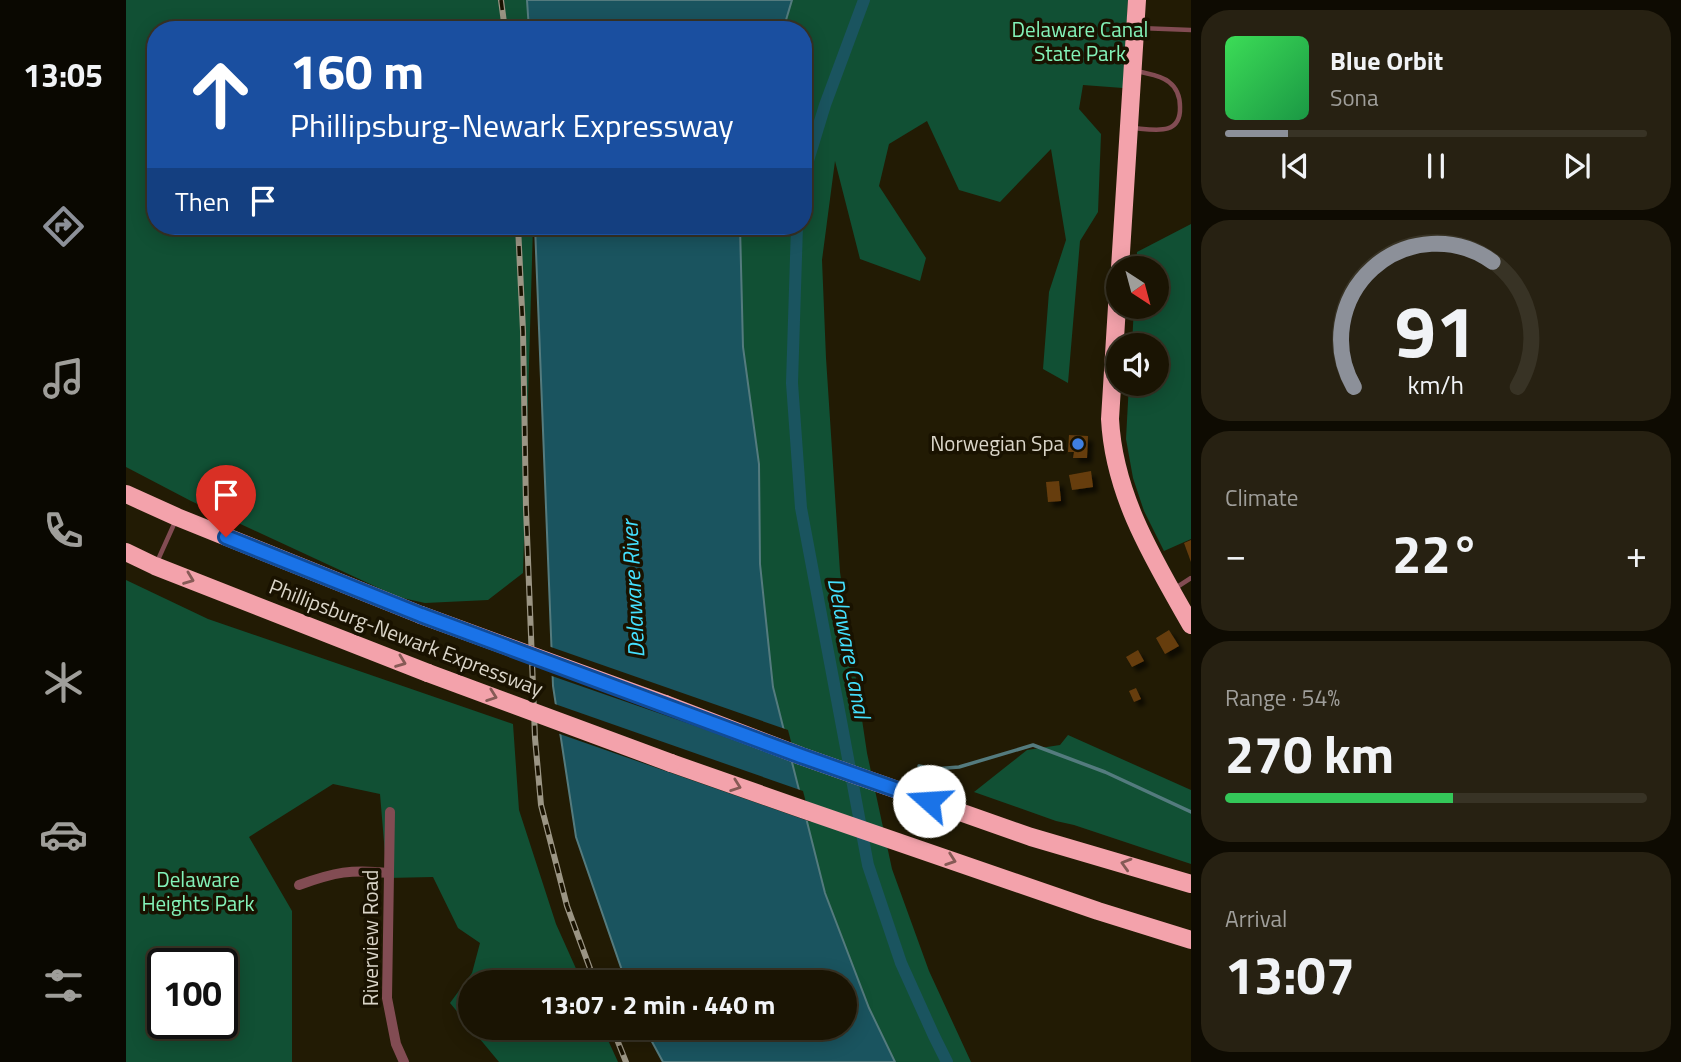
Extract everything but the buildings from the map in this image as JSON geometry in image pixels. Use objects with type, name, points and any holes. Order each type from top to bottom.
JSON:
[{"type":"highway","points":[[1121,256],[1137,0]]},
{"type":"highway","points":[[1116,319],[1110,407],[1112,449],[1134,519],[1149,552],[1190,623]]},
{"type":"highway","name":"Phillipsburg-Newark Expressway","points":[[126,494],[421,615],[801,756],[1031,837],[1191,884]]},
{"type":"highway","name":"Phillipsburg-Newark Expressway","points":[[126,552],[155,566],[428,673],[671,762],[1098,911],[1191,940]]},
{"type":"street","name":"Riverview Road","points":[[390,812],[387,998],[396,1044],[404,1062]]},
{"type":"street","points":[[299,885],[337,873],[390,873]]},
{"type":"lane","points":[[1135,27],[1191,30]]},
{"type":"lane","points":[[1129,128],[1161,130],[1172,127],[1177,123],[1180,114],[1180,98],[1169,81],[1133,70]]},
{"type":"lane","points":[[155,566],[177,517]]},
{"type":"lane","points":[[1171,591],[1191,578]]},
{"type":"green space","points":[[126,0],[527,0],[528,21],[147,21],[147,235],[533,235],[523,573],[488,600],[425,603],[398,597],[191,501],[126,467]]},
{"type":"green space","name":"Delaware Canal State Park","points":[[792,0],[1128,0],[1123,88],[1083,85],[1079,109],[1101,134],[1098,212],[1080,241],[1068,383],[1043,369],[1049,292],[1066,240],[1051,149],[1000,202],[959,190],[927,121],[889,144],[879,186],[926,258],[920,281],[860,259],[835,161],[822,260],[826,358],[840,572],[867,753],[892,869],[929,971],[971,1062],[895,1062],[869,1008],[857,970],[855,970],[825,892],[773,687],[760,564],[759,464],[743,347],[740,235],[812,235],[812,21],[786,21]]},
{"type":"green space","points":[[1191,224],[1191,539],[1164,551],[1144,511],[1133,478],[1126,439],[1128,396],[1169,396],[1169,333],[1133,333],[1133,319],[1169,319],[1169,256],[1137,256],[1137,252]]},
{"type":"green space","name":"Delaware Heights Park","points":[[126,580],[208,619],[513,724],[519,810],[556,924],[577,970],[473,970],[480,943],[458,928],[433,877],[387,878],[380,794],[333,784],[249,837],[292,911],[292,1062],[126,1062]]},
{"type":"green space","points":[[1068,735],[1191,790],[1191,864],[974,792],[1027,750],[1060,745]]},
{"type":"green space","name":"Delaware Heights Park","points":[[458,992],[458,1013],[450,1003]]},
{"type":"green space","name":"Delaware Heights Park","points":[[481,1040],[608,1040],[618,1062],[499,1062]]},
{"type":"water","points":[[527,0],[792,0],[786,21],[528,21]]},
{"type":"water","name":"Delaware River","points":[[535,235],[740,235],[743,347],[759,464],[760,564],[773,687],[825,893],[854,970],[622,970],[576,837],[553,686]]},
{"type":"water","points":[[857,977],[895,1062],[663,1062],[651,1040],[857,1040]]},
{"type":"pier","points":[[548,646],[788,730],[796,761],[549,675]]},
{"type":"pier","points":[[552,703],[803,791],[811,822],[557,733]]},
{"type":"waterway","name":"Delaware Canal","points":[[812,148],[864,0]]},
{"type":"waterway","name":"Delaware Canal","points":[[797,235],[792,383],[801,508],[868,865],[901,963],[947,1062]]},
{"type":"waterway","points":[[919,766],[934,769],[959,767],[1033,745],[1105,772],[1191,812]]},
{"type":"railway","points":[[501,0],[504,21]]},
{"type":"railway","points":[[518,235],[535,738],[541,805],[567,906],[591,970]]},
{"type":"railway","points":[[617,1040],[626,1062]]},
{"type":"place","name":"Norwegian Spa","points":[[1078,444]]},
{"type":"route","points":[[226,537],[421,615],[929,801]]}]
